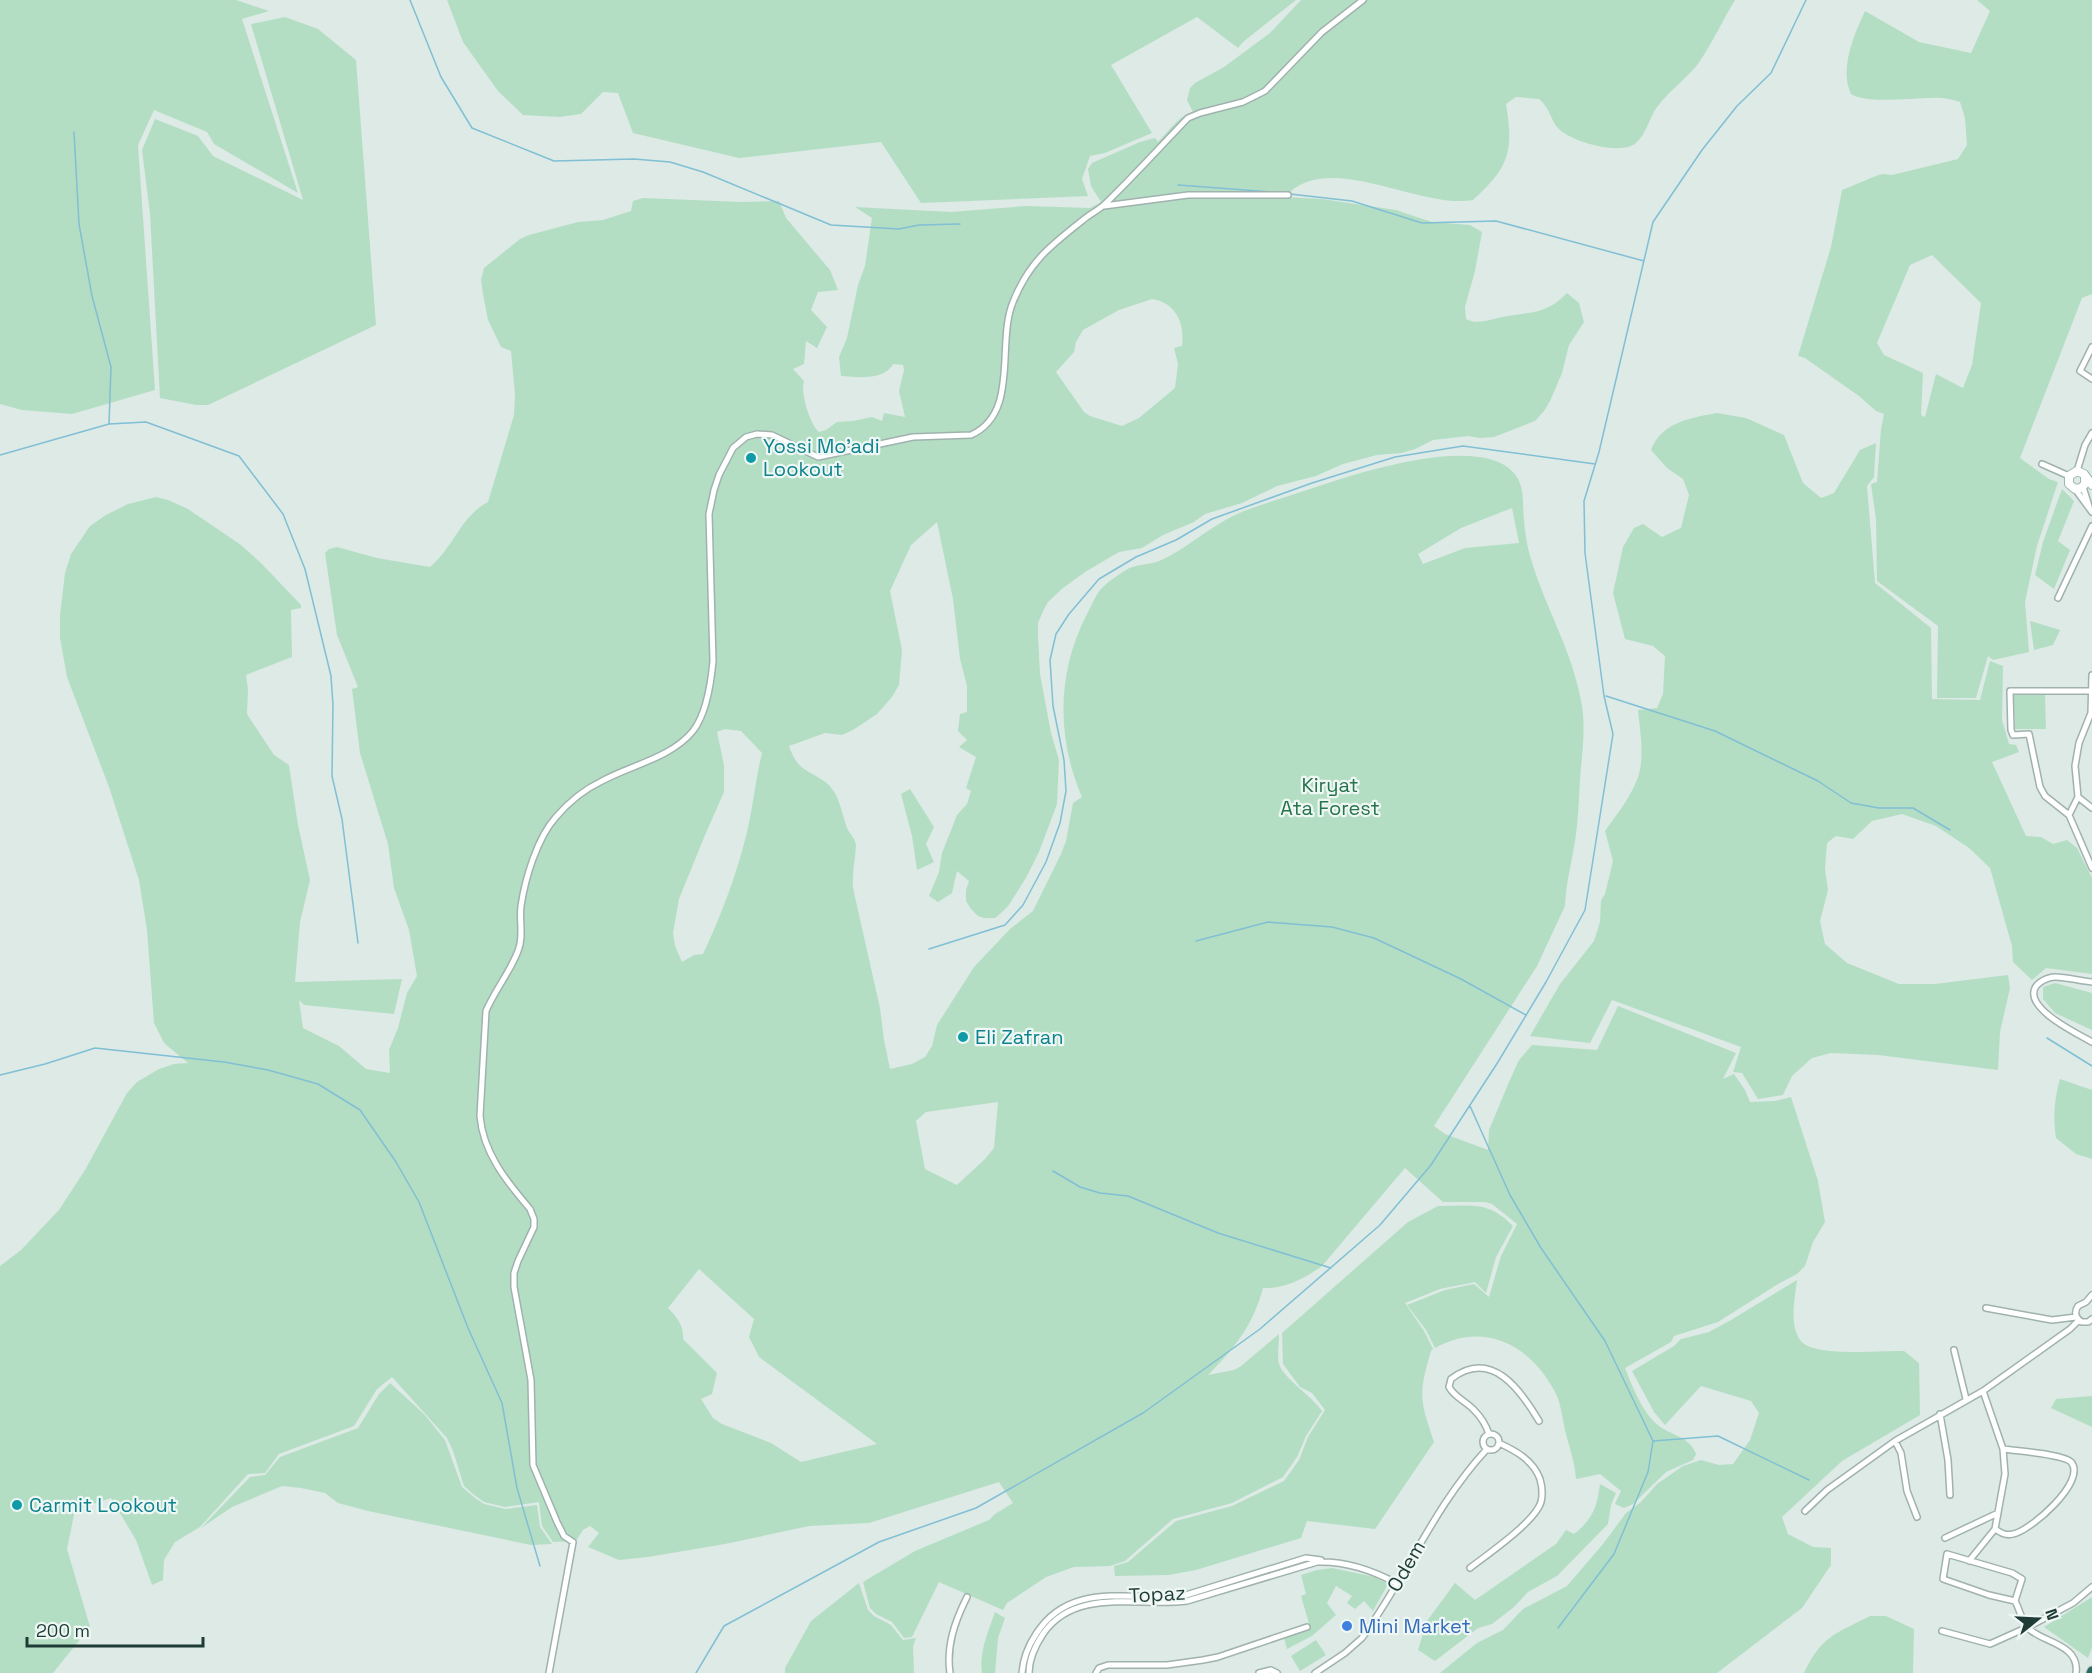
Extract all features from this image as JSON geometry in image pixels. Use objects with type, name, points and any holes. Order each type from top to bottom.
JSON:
[{"type":"street","points":[[549,1673],[573,1542],[564,1536],[533,1465],[531,1380],[516,1302],[514,1273],[532,1233],[534,1219],[530,1209],[493,1158],[481,1129],[480,1116],[486,1011],[492,996],[518,952],[521,906],[537,850],[554,819],[571,802],[600,781],[656,758],[681,742],[693,730],[703,711],[713,661],[709,514],[714,490],[734,448],[746,437],[758,434],[772,435],[818,457],[913,437],[971,435],[979,431],[997,412],[1003,384],[1007,320],[1012,303],[1027,272],[1037,258],[1103,206],[1188,118],[1243,102],[1266,91],[1322,32],[1363,0]]},
{"type":"street","points":[[1103,206],[1188,195],[1288,195]]},
{"type":"street","points":[[2092,347],[2080,371],[2092,379]]},
{"type":"street","points":[[2068,476],[2077,471],[2085,445],[2092,432]]},
{"type":"street","points":[[2042,464],[2068,476]]},
{"type":"street","points":[[2077,471],[2085,476],[2092,485]]},
{"type":"street","points":[[2068,476],[2069,484],[2092,490]]},
{"type":"street","points":[[2079,488],[2086,482],[2085,476]]},
{"type":"street","points":[[2079,488],[2091,509]]},
{"type":"street","points":[[2091,509],[2092,497]]},
{"type":"street","points":[[2058,598],[2092,526]]},
{"type":"street","points":[[2069,815],[2078,797],[2075,766],[2079,743],[2091,712],[2092,675]]},
{"type":"street","points":[[2092,691],[2010,691],[2013,735],[2029,734],[2040,787],[2045,796],[2069,815],[2092,868]]},
{"type":"street","points":[[2078,797],[2092,808]]},
{"type":"street","points":[[2092,982],[2055,977],[2047,979],[2037,985],[2034,997],[2037,1006],[2061,1024],[2092,1042]]},
{"type":"street","points":[[1805,1511],[1827,1490],[1895,1441],[1983,1390],[2070,1329],[2077,1318],[2075,1311],[2078,1305],[2089,1304],[2092,1295]]},
{"type":"street","points":[[1986,1308],[2052,1320],[2077,1318],[2085,1322],[2092,1319]]},
{"type":"street","points":[[1953,1350],[1966,1399]]},
{"type":"street","points":[[1470,1568],[1525,1523],[1538,1508],[1542,1485],[1533,1467],[1520,1454],[1499,1443],[1497,1437],[1489,1434],[1474,1409],[1456,1396],[1449,1387],[1451,1379],[1470,1368],[1489,1370],[1507,1379],[1527,1401],[1539,1421]]},
{"type":"street","points":[[1969,1561],[1995,1529],[2005,1474],[2003,1449],[1983,1390]]},
{"type":"street","points":[[1940,1414],[1948,1460],[1950,1495]]},
{"type":"street","points":[[1489,1434],[1483,1442],[1487,1449],[1494,1450],[1499,1443]]},
{"type":"street","points":[[1895,1441],[1901,1453],[1904,1482],[1917,1517]]},
{"type":"street","name":"Odem","points":[[1315,1673],[1345,1653],[1362,1638],[1445,1501],[1470,1467],[1487,1449]]},
{"type":"street","points":[[1995,1529],[2006,1535],[2023,1531],[2057,1502],[2069,1486],[2074,1471],[2073,1465],[2066,1459],[2042,1453],[2003,1449]]},
{"type":"street","points":[[1945,1538],[1998,1513]]},
{"type":"street","points":[[2015,1600],[1989,1595],[1943,1579],[1947,1554],[2022,1579],[2015,1600],[2028,1627],[2067,1651],[2077,1664],[2076,1673]]},
{"type":"street","name":"Topaz","points":[[1022,1673],[1028,1648],[1040,1628],[1053,1614],[1071,1603],[1091,1597],[1185,1595],[1306,1558],[1372,1572],[1396,1583]]},
{"type":"street","name":"Topaz","points":[[1029,1673],[1034,1650],[1045,1632],[1057,1619],[1073,1609],[1102,1602],[1187,1601],[1295,1568],[1327,1562]]},
{"type":"street","points":[[1942,1631],[1990,1644],[2073,1603],[2092,1587]]},
{"type":"street","points":[[950,1673],[948,1662],[950,1645],[967,1597]]},
{"type":"street","points":[[1096,1673],[1103,1666],[1113,1664],[1167,1665],[1218,1657],[1306,1627]]},
{"type":"street","points":[[1113,1664],[1114,1673]]},
{"type":"street","points":[[1259,1673],[1271,1670],[1277,1673]]},
{"type":"green space","points":[[0,0],[236,0],[269,11],[242,19],[298,193],[214,144],[207,132],[154,110],[138,145],[155,390],[72,414],[22,410],[0,404]]},
{"type":"green space","points":[[447,0],[1296,0],[1238,48],[1197,17],[1111,65],[1152,133],[1105,153],[1090,156],[1082,179],[1088,196],[921,203],[881,142],[739,158],[633,133],[618,93],[603,92],[581,114],[559,117],[523,115],[498,91],[463,42]]},
{"type":"green space","name":"Kiryat Ata Forest","points":[[1301,0],[1735,0],[1698,64],[1662,101],[1654,111],[1640,139],[1629,147],[1608,148],[1585,143],[1559,129],[1539,99],[1516,97],[1506,104],[1509,147],[1506,158],[1494,178],[1473,200],[1451,201],[1349,179],[1324,178],[1303,183],[1285,197],[1322,199],[1396,210],[1432,222],[1470,225],[1482,232],[1465,307],[1466,319],[1482,322],[1543,310],[1559,301],[1567,293],[1579,303],[1584,322],[1569,345],[1562,373],[1550,401],[1535,421],[1494,437],[1468,436],[1433,440],[1402,453],[1377,455],[1343,464],[1316,476],[1277,486],[1242,503],[1205,514],[1194,522],[1163,535],[1142,548],[1119,552],[1085,572],[1048,602],[1038,623],[1038,635],[1040,674],[1051,733],[1059,760],[1057,804],[1039,852],[1027,876],[1009,905],[995,918],[978,916],[971,909],[966,901],[969,881],[957,871],[952,893],[938,902],[929,896],[957,815],[967,804],[971,791],[966,788],[976,757],[959,747],[967,740],[958,731],[960,714],[967,712],[967,686],[960,659],[953,599],[937,522],[911,545],[890,591],[902,650],[899,685],[892,697],[877,714],[853,730],[842,735],[825,733],[789,746],[799,765],[824,781],[834,791],[848,830],[855,842],[853,888],[880,1008],[890,1069],[912,1064],[925,1057],[932,1046],[937,1025],[974,967],[1010,929],[1033,911],[1061,854],[1066,841],[1073,803],[1082,797],[1068,751],[1064,728],[1065,682],[1077,636],[1094,599],[1104,586],[1130,568],[1169,556],[1235,515],[1350,476],[1442,456],[1471,456],[1495,461],[1513,472],[1522,489],[1527,545],[1537,578],[1566,649],[1582,706],[1583,737],[1576,834],[1565,906],[1537,966],[1434,1126],[1445,1134],[1488,1150],[1489,1130],[1509,1082],[1519,1060],[1532,1045],[1597,1050],[1618,1006],[1736,1053],[1723,1079],[1734,1074],[1750,1102],[1775,1101],[1791,1097],[1818,1181],[1825,1222],[1813,1242],[1805,1266],[1797,1274],[1718,1322],[1674,1336],[1671,1342],[1625,1368],[1639,1399],[1653,1421],[1689,1443],[1696,1454],[1693,1460],[1666,1472],[1633,1504],[1624,1508],[1615,1504],[1621,1491],[1600,1474],[1576,1479],[1558,1399],[1544,1374],[1532,1360],[1518,1349],[1487,1337],[1453,1340],[1435,1348],[1426,1330],[1407,1305],[1445,1290],[1474,1284],[1489,1297],[1501,1256],[1517,1224],[1492,1204],[1443,1202],[1405,1168],[1322,1266],[1294,1282],[1279,1287],[1263,1288],[1254,1313],[1242,1335],[1208,1375],[1234,1370],[1241,1366],[1279,1334],[1278,1360],[1282,1370],[1322,1411],[1306,1436],[1297,1457],[1283,1477],[1232,1503],[1173,1519],[1125,1561],[1110,1566],[1074,1567],[1046,1577],[1007,1603],[1003,1610],[939,1582],[912,1637],[904,1638],[892,1622],[876,1614],[870,1608],[863,1582],[915,1551],[989,1520],[1013,1503],[999,1482],[869,1523],[809,1526],[725,1544],[619,1560],[588,1547],[599,1533],[590,1526],[583,1530],[576,1541],[553,1542],[542,1526],[539,1502],[505,1507],[484,1502],[473,1494],[464,1486],[447,1438],[392,1377],[377,1389],[354,1426],[279,1454],[265,1473],[248,1474],[200,1527],[175,1542],[164,1560],[163,1580],[152,1585],[136,1540],[111,1498],[75,1510],[67,1549],[90,1627],[53,1673],[0,1673],[0,1266],[21,1250],[59,1210],[85,1170],[127,1093],[137,1082],[159,1069],[174,1064],[188,1063],[164,1043],[154,1023],[147,930],[139,880],[109,787],[67,677],[60,638],[65,573],[71,554],[90,526],[128,504],[156,497],[168,500],[188,509],[241,545],[301,605],[301,608],[291,610],[292,657],[246,675],[247,714],[274,755],[289,765],[298,825],[310,880],[300,922],[295,982],[402,979],[394,1014],[304,1005],[299,1000],[303,1028],[339,1046],[366,1069],[390,1073],[389,1050],[398,1028],[407,993],[417,976],[409,930],[394,888],[388,844],[360,753],[352,689],[358,687],[337,635],[325,553],[337,547],[377,558],[430,567],[445,551],[471,515],[488,502],[514,415],[515,395],[511,351],[501,347],[488,320],[481,280],[484,268],[520,239],[529,235],[578,222],[603,220],[631,211],[633,201],[643,198],[742,202],[779,201],[786,218],[830,270],[838,290],[818,292],[811,310],[827,327],[817,348],[806,341],[804,364],[793,369],[804,381],[805,400],[812,423],[819,432],[837,422],[872,417],[882,421],[884,413],[905,417],[899,391],[903,365],[893,364],[877,376],[841,376],[839,357],[847,338],[858,285],[865,266],[872,218],[855,207],[951,212],[1027,206],[1090,208],[1101,202],[1091,186],[1088,169],[1092,163],[1140,142],[1155,138],[1158,142],[1178,120],[1193,112],[1187,100],[1190,88],[1195,83],[1224,67],[1270,33]],"holes":[[[1152,299],[1160,301],[1177,315],[1183,338],[1182,346],[1174,348],[1178,364],[1175,388],[1139,418],[1122,426],[1084,412],[1056,372],[1074,352],[1076,342],[1083,330],[1119,310]],[[1512,508],[1519,543],[1465,548],[1423,564],[1418,554],[1461,528]],[[725,729],[741,731],[762,753],[746,836],[722,911],[703,954],[694,955],[682,962],[675,946],[673,933],[679,899],[724,792],[724,765],[717,732]],[[998,1102],[994,1148],[957,1185],[925,1169],[916,1121],[926,1112]],[[699,1269],[754,1319],[749,1337],[759,1357],[877,1444],[801,1462],[771,1443],[722,1424],[713,1418],[701,1399],[712,1394],[717,1373],[683,1339],[677,1318],[668,1308]]]},
{"type":"green space","points":[[1977,0],[2092,0],[2092,294],[2082,298],[2020,458],[2049,479],[2058,482],[2037,546],[2025,602],[2029,652],[1993,660],[1988,656],[1976,698],[1937,698],[1938,626],[1877,581],[1876,520],[1871,484],[1877,482],[1884,414],[1876,411],[1859,396],[1805,358],[1798,356],[1831,247],[1842,190],[1882,174],[1892,175],[1958,159],[1967,145],[1965,118],[1960,102],[1939,98],[1878,100],[1851,94],[1847,63],[1865,11],[1919,42],[1971,53],[1990,11]],"holes":[[[1932,255],[1981,303],[1972,365],[1963,388],[1936,374],[1925,417],[1921,415],[1923,373],[1884,355],[1877,343],[1910,265]]]},
{"type":"green space","points":[[285,17],[318,29],[356,60],[376,325],[208,405],[160,398],[150,214],[142,150],[155,119],[198,136],[213,156],[303,200],[251,24]]},
{"type":"green space","points":[[1717,413],[1746,418],[1784,435],[1803,483],[1821,498],[1834,493],[1860,450],[1876,443],[1874,477],[1867,486],[1875,583],[1931,628],[1932,699],[1980,700],[1990,661],[2003,666],[2002,720],[2009,744],[2016,745],[2019,752],[1992,762],[2026,836],[2041,837],[2053,844],[2067,840],[2077,848],[2092,878],[2092,974],[2046,968],[2032,980],[2013,962],[2012,946],[1990,868],[1969,848],[1936,826],[1902,814],[1872,821],[1853,839],[1836,836],[1827,843],[1825,869],[1828,890],[1820,921],[1825,944],[1847,963],[1899,984],[1935,984],[2008,975],[2010,988],[2000,1032],[1998,1070],[1878,1055],[1831,1053],[1812,1058],[1792,1076],[1783,1095],[1758,1099],[1742,1073],[1733,1072],[1741,1047],[1612,1000],[1590,1043],[1530,1036],[1560,984],[1594,941],[1600,922],[1601,900],[1605,894],[1613,861],[1605,831],[1632,791],[1640,769],[1641,744],[1638,710],[1657,708],[1663,694],[1665,656],[1653,646],[1625,639],[1613,593],[1623,547],[1634,528],[1643,524],[1662,537],[1681,528],[1689,495],[1683,479],[1667,468],[1651,450],[1662,433],[1670,427],[1687,420]]},
{"type":"green space","points":[[2062,489],[2074,501],[2058,541],[2070,550],[2054,589],[2035,575],[2043,542]]},
{"type":"green space","points":[[2030,621],[2060,630],[2053,645],[2034,650]]},
{"type":"green space","points":[[2014,695],[2045,695],[2046,729],[2015,729]]},
{"type":"green space","points":[[910,789],[934,827],[926,844],[934,862],[917,870],[912,836],[901,794]]},
{"type":"green space","points":[[2055,983],[2092,993],[2092,1030],[2055,1013],[2043,999],[2043,987]]},
{"type":"green space","points":[[2060,1079],[2092,1090],[2092,1159],[2076,1154],[2056,1138],[2055,1108]]},
{"type":"green space","points":[[1470,1205],[1487,1208],[1513,1226],[1496,1257],[1486,1293],[1475,1282],[1440,1289],[1405,1303],[1433,1349],[1424,1378],[1422,1397],[1434,1442],[1375,1529],[1307,1521],[1301,1538],[1196,1570],[1169,1575],[1115,1576],[1114,1566],[1128,1562],[1176,1521],[1232,1506],[1284,1481],[1299,1460],[1308,1437],[1325,1410],[1312,1393],[1300,1387],[1283,1364],[1282,1333],[1408,1222],[1438,1206]]},
{"type":"green space","points":[[1797,1280],[1794,1318],[1800,1340],[1807,1346],[1832,1351],[1904,1351],[1919,1363],[1920,1415],[1842,1461],[1782,1517],[1788,1534],[1813,1547],[1831,1548],[1831,1565],[1802,1608],[1717,1673],[1440,1673],[1477,1643],[1503,1630],[1523,1609],[1567,1586],[1626,1513],[1641,1502],[1657,1484],[1683,1466],[1701,1460],[1719,1465],[1733,1464],[1750,1440],[1759,1413],[1751,1401],[1701,1386],[1665,1425],[1654,1412],[1632,1371],[1674,1346],[1681,1339],[1709,1332]]},
{"type":"green space","points":[[390,1383],[424,1414],[445,1440],[462,1487],[484,1504],[505,1509],[537,1505],[540,1527],[552,1544],[531,1545],[368,1511],[338,1503],[325,1493],[282,1486],[232,1507],[201,1528],[250,1477],[265,1475],[280,1457],[358,1428],[379,1394]]},
{"type":"green space","points":[[2092,1396],[2092,1427],[2051,1408],[2056,1399]]},
{"type":"green space","points":[[1600,1484],[1616,1493],[1611,1505],[1608,1524],[1557,1576],[1528,1592],[1514,1607],[1492,1624],[1478,1628],[1435,1661],[1418,1650],[1427,1621],[1455,1583],[1475,1600],[1556,1544],[1566,1530],[1574,1534],[1586,1523],[1593,1512]]},
{"type":"green space","points":[[1332,1568],[1375,1577],[1388,1584],[1373,1611],[1364,1601],[1355,1609],[1347,1603],[1352,1596],[1336,1586],[1327,1603],[1336,1615],[1312,1636],[1287,1649],[1284,1638],[1310,1627],[1301,1596],[1306,1594],[1301,1575]]},
{"type":"green space","points":[[859,1583],[868,1610],[874,1616],[891,1625],[903,1640],[916,1638],[913,1646],[914,1673],[785,1673],[785,1668],[811,1621]]},
{"type":"green space","points":[[2092,1597],[2092,1648],[2088,1658],[2044,1627]]},
{"type":"green space","points":[[995,1612],[1005,1618],[998,1638],[995,1673],[982,1673],[983,1650]]},
{"type":"green space","points":[[1870,1616],[1886,1616],[1914,1629],[1913,1673],[1804,1673],[1824,1643],[1839,1632]]},
{"type":"green space","points":[[1316,1640],[1326,1655],[1300,1671],[1291,1656]]},
{"type":"waterway","points":[[410,0],[441,77],[472,128],[554,161],[634,159],[670,162],[703,172],[831,225],[899,229],[919,225],[960,224]]},
{"type":"waterway","points":[[696,1673],[724,1626],[879,1542],[976,1508],[1143,1413],[1260,1329],[1380,1225],[1431,1165],[1498,1062],[1546,982],[1585,910],[1613,734],[1604,696],[1585,553],[1584,501],[1599,452],[1653,222],[1702,150],[1737,106],[1771,73],[1806,0]]},
{"type":"waterway","points":[[74,132],[79,224],[92,296],[111,367],[109,424]]},
{"type":"waterway","points":[[1178,185],[1273,192]]},
{"type":"waterway","points":[[1290,194],[1352,201],[1422,223],[1496,221],[1644,261]]},
{"type":"waterway","points":[[0,455],[109,424],[146,422],[239,456],[283,514],[305,569],[331,676],[332,776],[342,819],[358,943]]},
{"type":"waterway","points":[[929,949],[1005,925],[1023,905],[1046,862],[1060,823],[1066,791],[1064,760],[1053,706],[1050,660],[1056,634],[1069,614],[1099,579],[1136,557],[1176,540],[1212,519],[1312,483],[1395,457],[1463,446],[1595,464]]},
{"type":"waterway","points":[[1606,696],[1715,731],[1818,781],[1851,803],[1879,808],[1913,808],[1950,830]]},
{"type":"waterway","points":[[1196,941],[1268,922],[1332,927],[1374,938],[1461,979],[1526,1015]]},
{"type":"waterway","points":[[2047,1038],[2092,1066]]},
{"type":"waterway","points":[[0,1075],[95,1048],[224,1062],[268,1070],[318,1084],[360,1110],[396,1162],[419,1202],[468,1328],[502,1403],[517,1488],[540,1566]]},
{"type":"waterway","points":[[1470,1106],[1510,1195],[1541,1248],[1605,1341],[1653,1441],[1648,1472],[1614,1554],[1558,1628]]},
{"type":"waterway","points":[[1053,1171],[1080,1187],[1100,1193],[1128,1196],[1218,1233],[1331,1268]]},
{"type":"waterway","points":[[1653,1441],[1718,1436],[1809,1480]]},
{"type":"place","name":"Yossi Mo'adi Lookout","points":[[751,458]]},
{"type":"place","name":"Eli Zafran","points":[[963,1037]]},
{"type":"place","name":"Carmit Lookout","points":[[17,1505]]},
{"type":"place","name":"Mini Market","points":[[1347,1626]]}]
